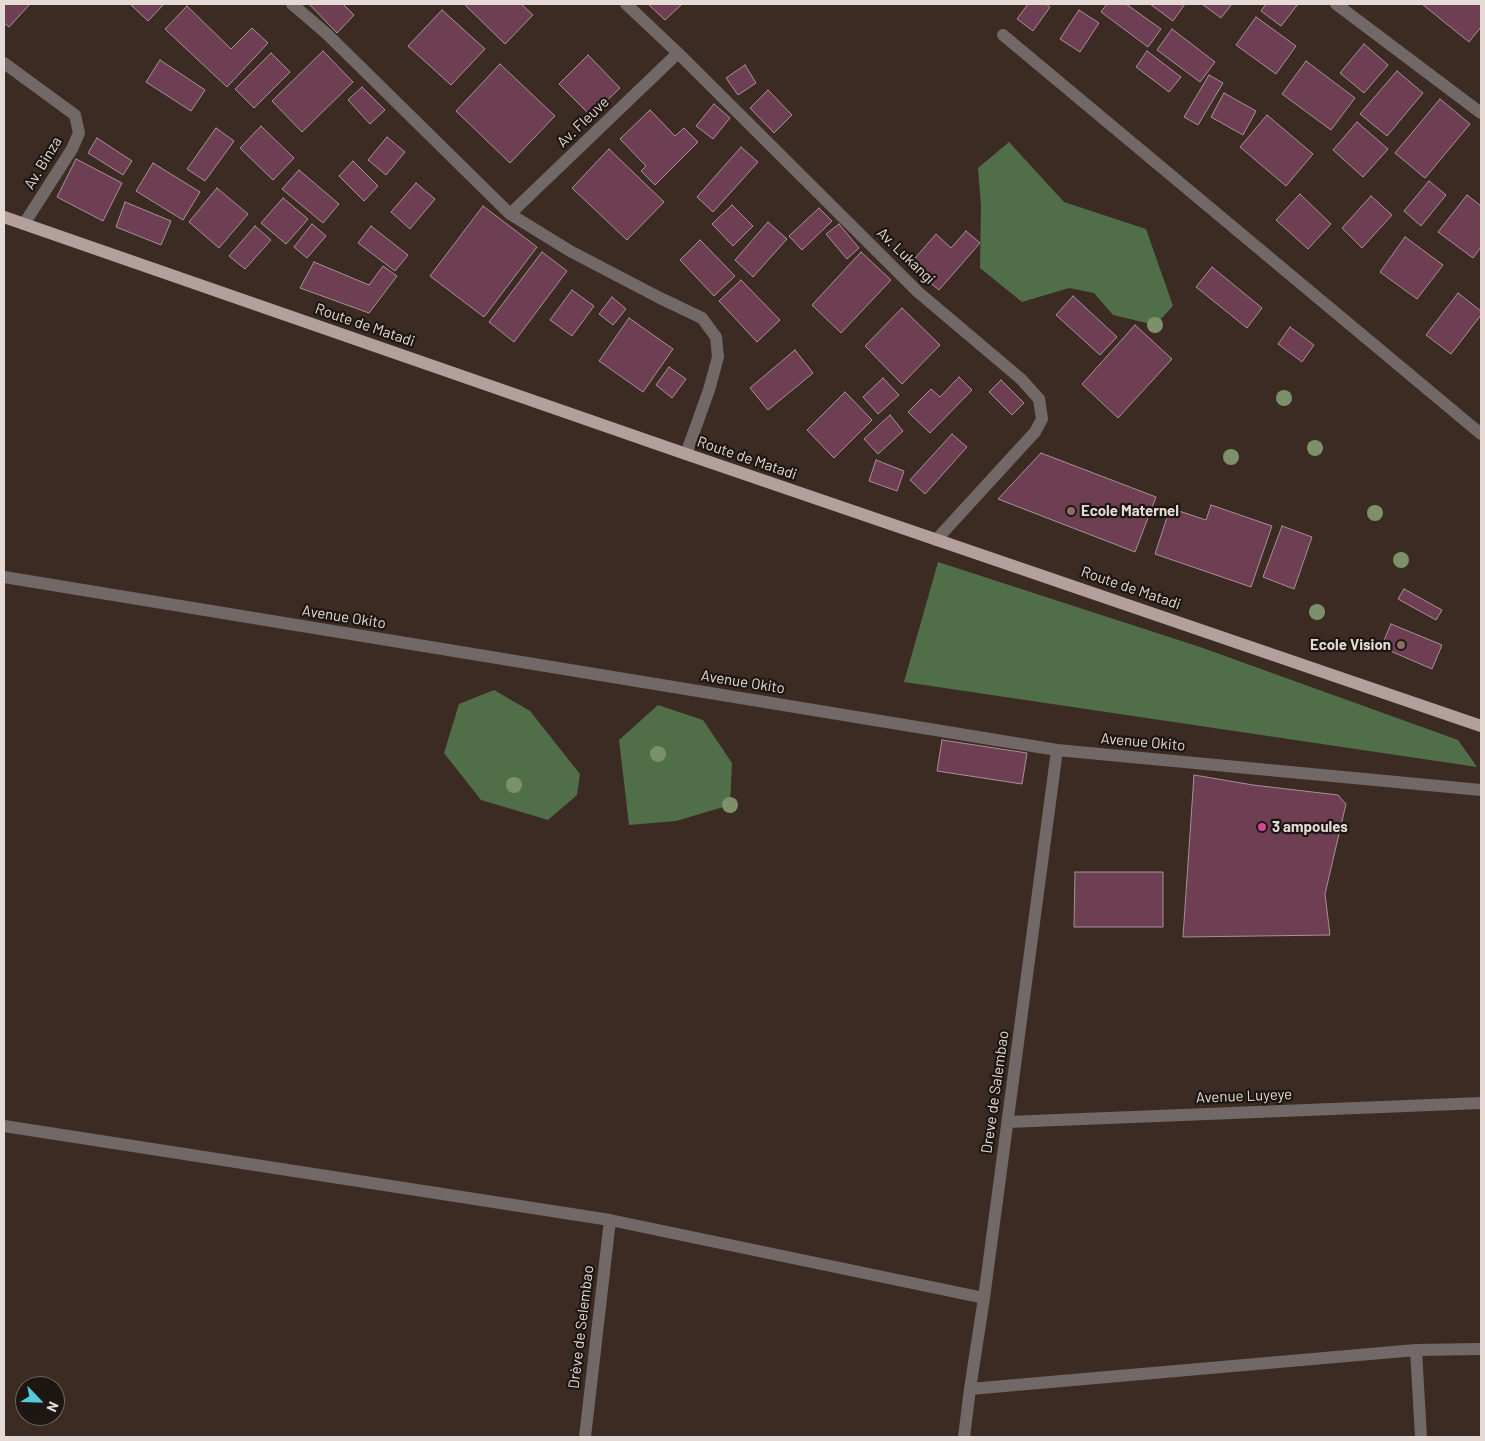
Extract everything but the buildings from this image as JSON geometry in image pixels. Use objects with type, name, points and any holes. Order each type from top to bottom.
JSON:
[{"type":"main road","name":"Route de Matadi","points":[[4,217],[686,454],[1481,726]]},
{"type":"street","points":[[292,4],[327,34],[510,214],[570,251],[702,318],[716,337],[718,357],[709,390],[686,454]]},
{"type":"street","name":"Av. Lukangi","points":[[626,4],[678,53],[918,292],[1021,379],[1039,399],[1042,419],[1035,432],[1006,466],[936,540]]},
{"type":"street","points":[[1336,4],[1481,113]]},
{"type":"street","points":[[1003,35],[1481,434]]},
{"type":"street","name":"Av. Fleuve","points":[[510,214],[678,53]]},
{"type":"street","name":"Av. Binza","points":[[4,63],[75,115],[79,132],[72,150],[24,224]]},
{"type":"street","name":"Avenue Okito","points":[[4,577],[1057,750],[1481,790]]},
{"type":"street","name":"Dreve de Salembao","points":[[964,1437],[1057,750]]},
{"type":"street","name":"Avenue Luyeye","points":[[1008,1122],[1481,1103]]},
{"type":"street","points":[[4,1126],[610,1220],[984,1298]]},
{"type":"street","name":"Drève de Selembao","points":[[585,1437],[610,1220]]},
{"type":"street","points":[[970,1389],[1416,1350],[1481,1350]]},
{"type":"street","points":[[1416,1350],[1422,1437]]},
{"type":"green space","points":[[1009,142],[1064,202],[1146,229],[1173,306],[1155,325],[1113,315],[1094,293],[1069,288],[1022,302],[980,268],[981,205],[978,168]]},
{"type":"green space","points":[[938,562],[1200,647],[1458,740],[1477,767],[904,682]]},
{"type":"green space","points":[[494,690],[530,711],[580,774],[577,795],[548,820],[481,800],[444,753],[459,704]]},
{"type":"green space","points":[[658,705],[703,720],[732,763],[730,805],[676,821],[629,825],[619,740]]},
{"type":"place","name":"Ecole Maternel","points":[[1071,511]]},
{"type":"place","name":"Ecole Vision","points":[[1401,645]]},
{"type":"place","name":"3 ampoules","points":[[1262,827]]}]
